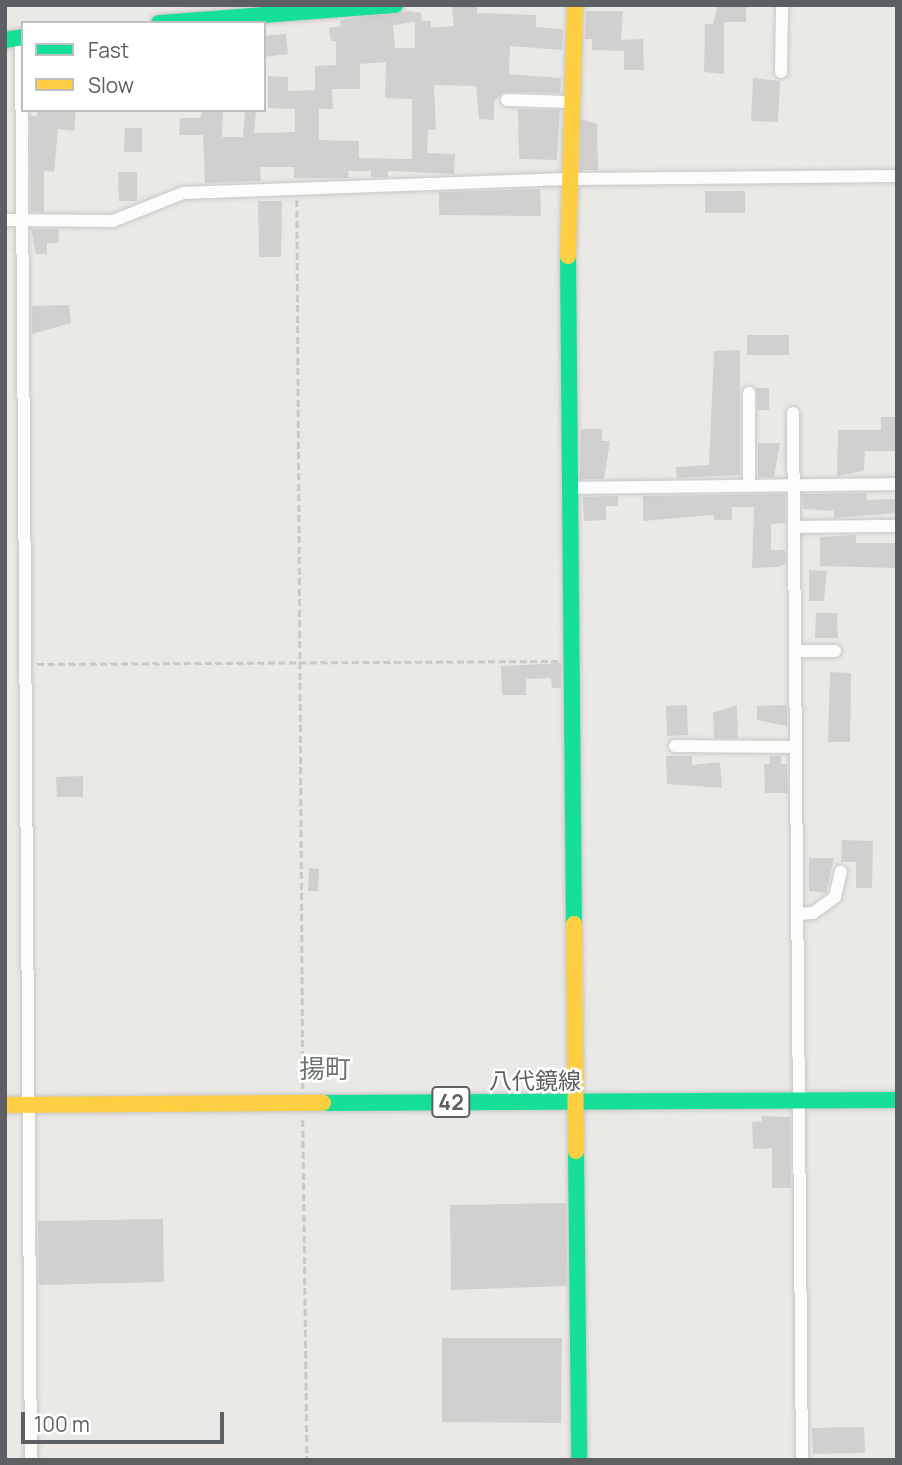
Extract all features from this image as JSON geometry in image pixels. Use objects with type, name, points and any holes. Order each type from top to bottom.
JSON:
[{"type":"street","points":[[175,21],[245,12],[395,5]]},
{"type":"street","points":[[575,5],[567,179],[579,1460]]},
{"type":"street","points":[[781,72],[782,5]]},
{"type":"street","points":[[16,38],[21,220],[31,1460]]},
{"type":"street","points":[[507,100],[571,103]]},
{"type":"street","points":[[5,219],[113,221],[183,193],[567,179],[897,176]]},
{"type":"street","points":[[749,393],[749,485]]},
{"type":"street","points":[[793,413],[802,1460]]},
{"type":"street","points":[[570,488],[897,484]]},
{"type":"street","points":[[795,527],[897,526]]},
{"type":"street","points":[[795,651],[835,651]]},
{"type":"street","points":[[675,746],[796,747]]},
{"type":"street","points":[[798,914],[813,913],[835,897],[841,872]]},
{"type":"street","name":"八代鏡線","points":[[5,1105],[303,1101],[576,1103],[897,1100]]},
{"type":"path","points":[[297,190],[307,1460]]},
{"type":"path","points":[[25,664],[299,660],[570,661]]},
{"type":"building","points":[[477,5],[477,13],[536,15],[536,27],[563,29],[562,50],[510,46],[509,74],[561,78],[560,93],[504,92],[494,101],[494,120],[479,119],[476,86],[434,85],[436,130],[428,130],[427,153],[455,154],[454,174],[388,171],[388,177],[371,177],[371,171],[348,171],[349,178],[294,178],[294,167],[260,167],[261,181],[205,183],[203,135],[179,135],[180,118],[200,118],[202,112],[223,112],[222,137],[243,137],[245,112],[256,112],[254,133],[295,132],[295,109],[268,108],[268,76],[288,77],[288,91],[315,90],[315,66],[336,65],[336,41],[331,41],[329,28],[341,26],[340,20],[407,11],[421,13],[422,21],[431,21],[431,28],[454,26],[452,7]],"holes":[[[415,22],[415,48],[395,48],[393,25]],[[386,62],[385,98],[412,99],[412,159],[359,158],[359,141],[319,140],[319,109],[333,109],[332,89],[360,89],[360,64]]]},
{"type":"building","points":[[718,5],[746,5],[746,22],[724,22],[724,74],[704,72],[705,24],[713,24]]},
{"type":"building","points":[[586,11],[623,11],[621,40],[643,39],[644,70],[624,70],[624,51],[592,50],[592,39],[585,39]]},
{"type":"building","points":[[286,34],[288,54],[266,57],[266,36]]},
{"type":"building","points":[[753,78],[780,81],[778,122],[751,121]]},
{"type":"building","points":[[518,109],[560,110],[557,160],[519,159]]},
{"type":"building","points":[[37,112],[76,112],[74,131],[58,129],[54,172],[44,171],[44,212],[31,211],[30,116],[37,116]]},
{"type":"building","points":[[580,119],[597,124],[598,170],[580,170]]},
{"type":"building","points":[[125,128],[142,128],[142,152],[124,152]]},
{"type":"building","points":[[118,172],[137,172],[137,201],[119,201]]},
{"type":"building","points":[[540,189],[541,216],[439,215],[439,192]]},
{"type":"building","points":[[705,191],[745,191],[745,213],[705,213]]},
{"type":"building","points":[[258,201],[282,201],[281,257],[259,257]]},
{"type":"building","points":[[31,229],[59,229],[58,243],[47,243],[47,254],[36,254]]},
{"type":"building","points":[[69,305],[71,323],[32,334],[32,306]]},
{"type":"building","points":[[747,335],[789,335],[789,355],[747,355]]},
{"type":"building","points":[[740,350],[740,475],[677,478],[676,467],[709,465],[714,351]]},
{"type":"building","points":[[756,388],[769,388],[769,410],[758,410]]},
{"type":"building","points":[[881,417],[897,417],[897,451],[865,451],[864,471],[837,476],[838,430],[881,430]]},
{"type":"building","points":[[581,429],[602,429],[602,441],[610,441],[604,479],[580,479]]},
{"type":"building","points":[[758,443],[780,443],[774,477],[758,477]]},
{"type":"building","points":[[866,493],[867,500],[897,499],[897,513],[834,518],[834,511],[803,509],[802,494]]},
{"type":"building","points":[[785,494],[785,523],[771,524],[771,550],[785,550],[786,563],[778,567],[752,568],[754,507],[732,507],[732,520],[714,520],[714,515],[643,521],[643,496]]},
{"type":"building","points":[[618,496],[618,506],[606,506],[606,520],[584,521],[583,497]]},
{"type":"building","points":[[856,535],[856,543],[897,543],[897,568],[820,566],[820,537]]},
{"type":"building","points":[[809,570],[827,571],[824,601],[809,601]]},
{"type":"building","points":[[816,613],[837,613],[838,638],[815,638]]},
{"type":"building","points":[[561,663],[561,688],[552,688],[551,678],[526,679],[526,695],[502,695],[501,666]]},
{"type":"building","points":[[830,672],[851,673],[850,742],[828,742]]},
{"type":"building","points":[[687,705],[688,735],[667,736],[666,706]]},
{"type":"building","points":[[737,705],[738,738],[714,738],[713,713]]},
{"type":"building","points":[[787,705],[787,726],[757,720],[757,706]]},
{"type":"building","points":[[666,756],[692,756],[692,765],[720,762],[722,788],[667,784]]},
{"type":"building","points":[[770,756],[781,756],[781,764],[787,764],[788,793],[765,793],[764,764],[770,764]]},
{"type":"building","points":[[83,776],[83,797],[57,797],[56,777]]},
{"type":"building","points":[[842,840],[873,841],[872,888],[856,888],[856,862],[841,862]]},
{"type":"building","points":[[809,858],[834,858],[826,893],[809,891]]},
{"type":"building","points":[[309,868],[319,869],[318,891],[308,891]]},
{"type":"building","points":[[761,1116],[790,1117],[791,1188],[772,1188],[772,1148],[753,1149],[752,1122],[762,1121]]},
{"type":"building","points":[[566,1203],[567,1286],[451,1290],[450,1205]]},
{"type":"building","points":[[163,1219],[164,1282],[39,1285],[38,1221]]},
{"type":"building","points":[[442,1338],[562,1338],[561,1423],[442,1422]]},
{"type":"building","points":[[864,1427],[865,1453],[813,1454],[812,1428]]},
{"type":"traffic: fast","points":[[185,21],[395,5]]},
{"type":"traffic: fast","points":[[5,40],[21,37]]},
{"type":"traffic: fast","points":[[568,256],[574,924]]},
{"type":"traffic: fast","points":[[323,1103],[897,1100]]},
{"type":"traffic: fast","points":[[576,1151],[579,1460]]},
{"type":"traffic: slow","points":[[568,256],[575,5]]},
{"type":"traffic: slow","points":[[574,924],[576,1151]]},
{"type":"traffic: slow","points":[[5,1105],[323,1103]]},
{"type":"district","name":"揚町","points":[[325,1069]]}]
